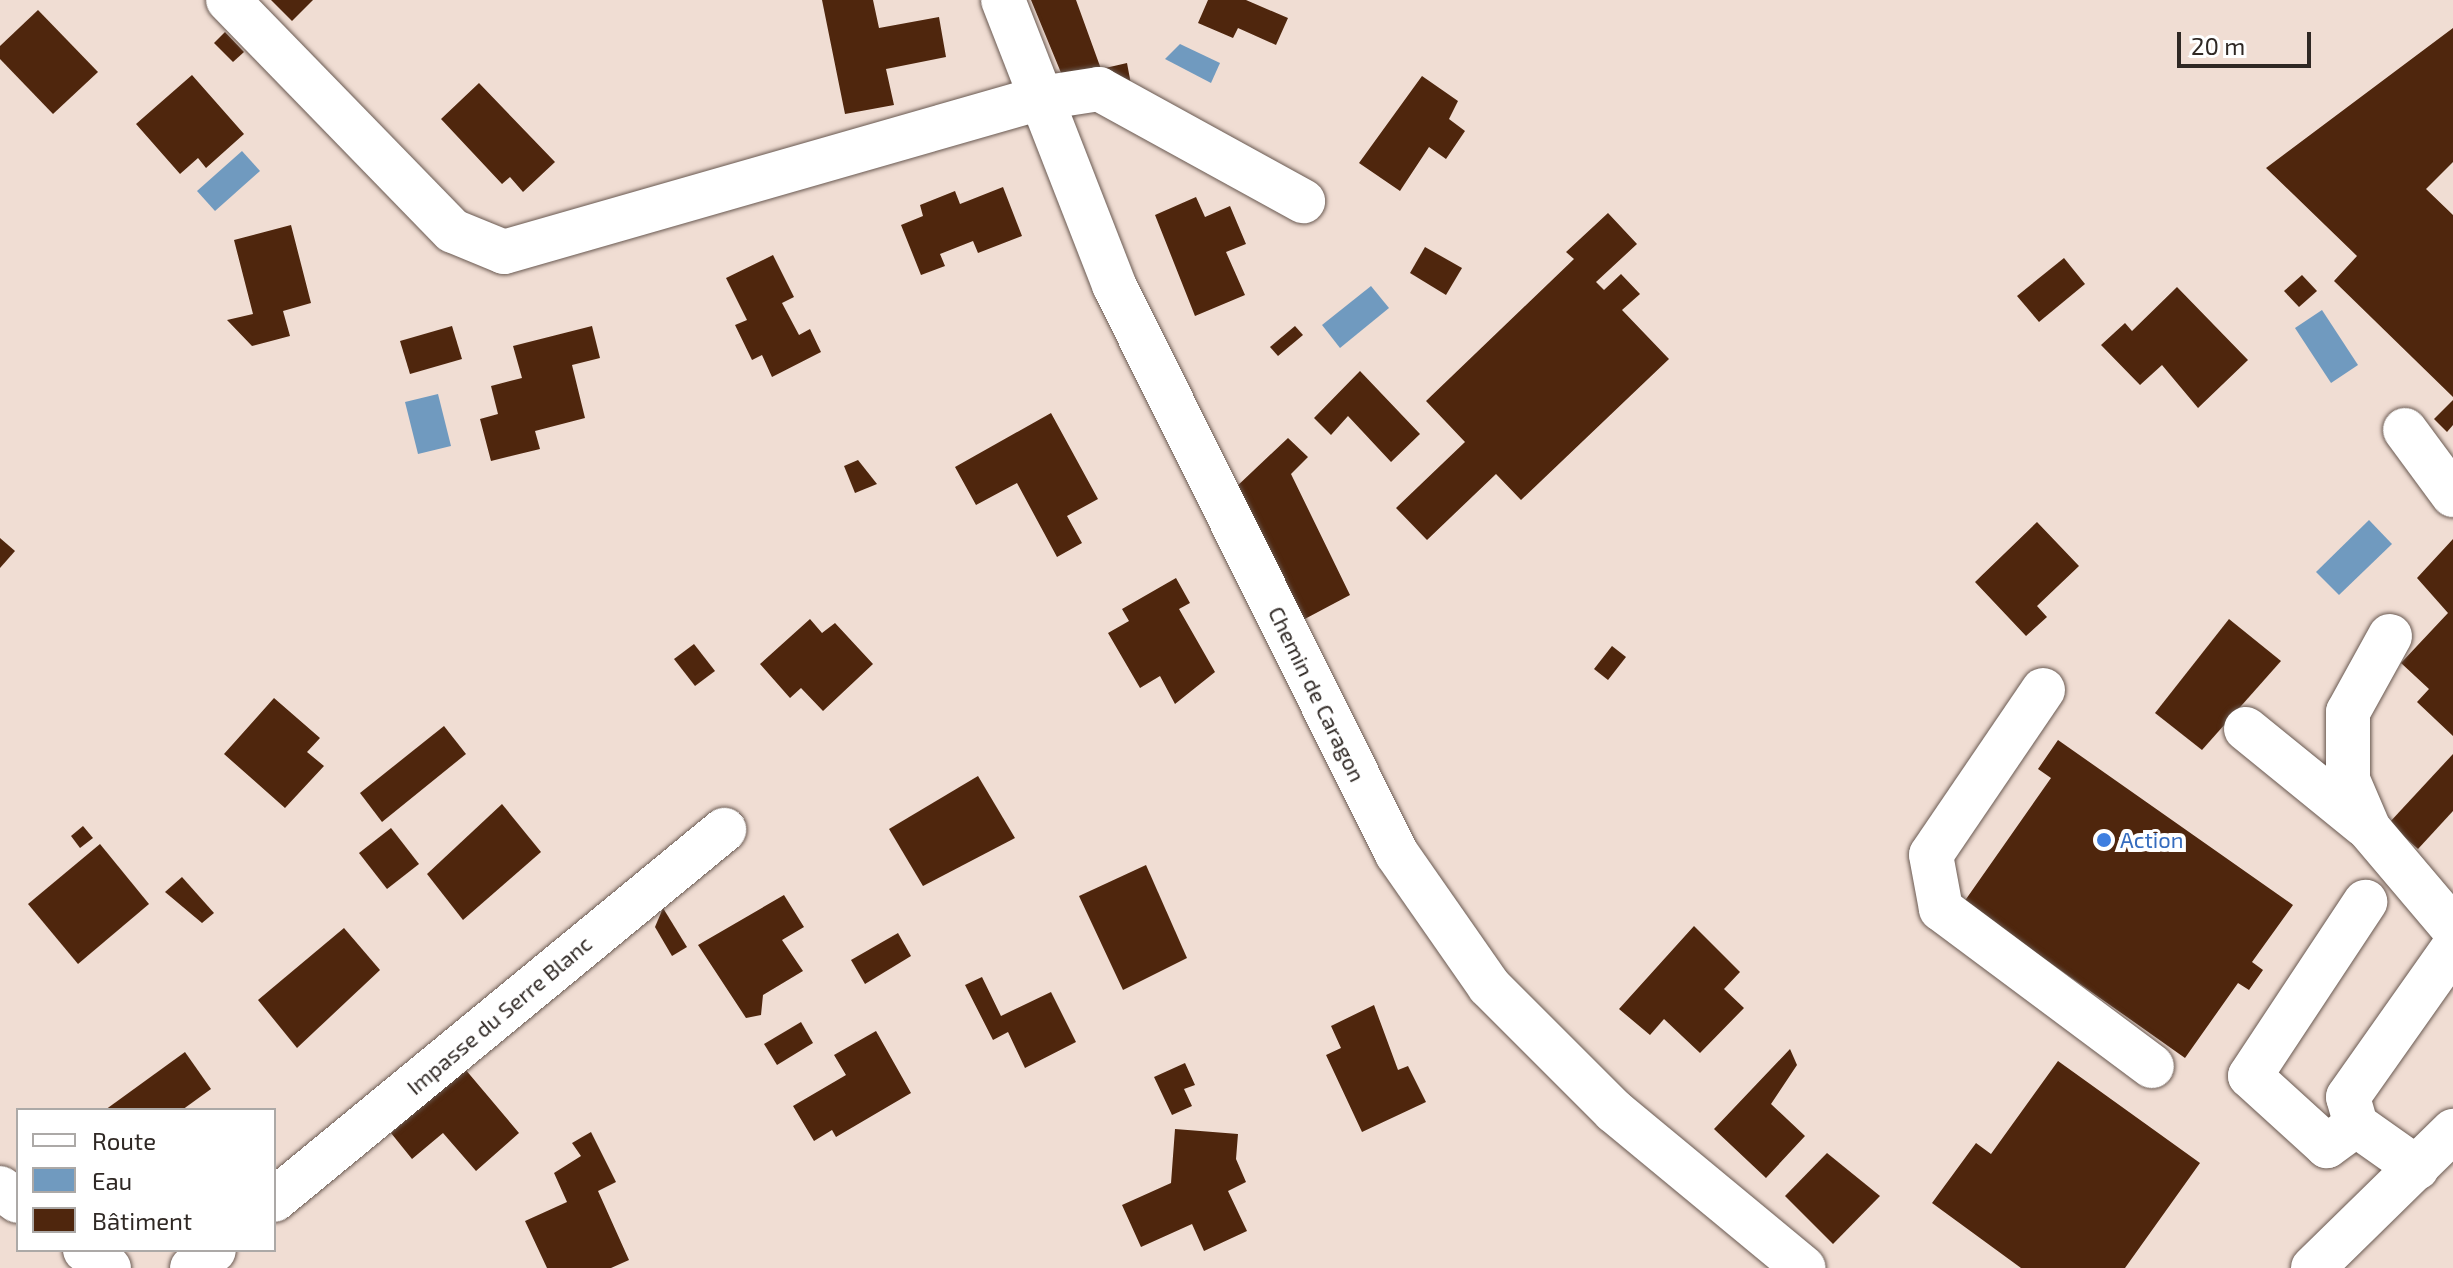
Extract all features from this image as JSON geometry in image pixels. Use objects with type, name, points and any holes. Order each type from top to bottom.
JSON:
[{"type":"street","points":[[228,0],[453,231],[504,252],[1041,98],[1099,89],[1303,201]]},
{"type":"street","name":"Chemin de Caragon","points":[[1003,0],[1114,285],[1397,854],[1489,986],[1614,1111],[1804,1268]]},
{"type":"street","points":[[2405,430],[2453,495]]},
{"type":"street","points":[[2369,829],[2348,780],[2348,712],[2390,636]]},
{"type":"street","points":[[2043,690],[1931,855],[1941,909],[2152,1066]]},
{"type":"street","points":[[2246,729],[2369,829],[2453,928]]},
{"type":"street","name":"Impasse du Serre Blanc","points":[[276,1198],[724,830]]},
{"type":"street","points":[[2356,1125],[2327,1146],[2250,1076],[2365,902]]},
{"type":"street","points":[[2417,1168],[2356,1125],[2348,1097],[2453,948]]},
{"type":"street","points":[[2313,1268],[2453,1131]]},
{"type":"street","points":[[88,1252],[109,1268]]},
{"type":"street","points":[[192,1268],[212,1252]]},
{"type":"water","points":[[1180,44],[1220,63],[1211,83],[1165,59]]},
{"type":"water","points":[[242,151],[260,171],[215,211],[197,191]]},
{"type":"water","points":[[1371,286],[1389,308],[1340,348],[1322,325]]},
{"type":"water","points":[[2322,310],[2358,365],[2331,383],[2295,328]]},
{"type":"water","points":[[438,394],[451,446],[418,454],[405,402]]},
{"type":"water","points":[[2369,520],[2392,544],[2339,595],[2316,572]]},
{"type":"building","points":[[271,0],[313,0],[292,21]]},
{"type":"building","points":[[822,0],[873,0],[879,28],[939,17],[946,57],[886,69],[894,105],[845,114]]},
{"type":"building","points":[[1031,0],[1076,0],[1101,69],[1127,63],[1133,95],[1064,80]]},
{"type":"building","points":[[1208,0],[1246,0],[1288,18],[1276,45],[1238,28],[1233,38],[1198,23]]},
{"type":"building","points":[[38,10],[98,72],[53,114],[0,59],[0,46]]},
{"type":"building","points":[[2453,28],[2453,162],[2426,189],[2453,215],[2453,397],[2334,281],[2357,256],[2266,168]]},
{"type":"building","points":[[225,32],[244,52],[233,62],[214,43]]},
{"type":"building","points":[[192,75],[244,134],[206,168],[198,158],[180,174],[136,124]]},
{"type":"building","points":[[1422,76],[1458,101],[1449,119],[1465,131],[1446,159],[1429,147],[1400,191],[1359,163]]},
{"type":"building","points":[[479,83],[555,162],[523,192],[510,177],[502,184],[441,119]]},
{"type":"building","points":[[1003,187],[1022,236],[978,253],[973,241],[940,254],[945,266],[921,275],[901,225],[923,216],[920,205],[955,191],[960,204]]},
{"type":"building","points":[[1196,197],[1205,217],[1230,206],[1246,244],[1226,252],[1245,295],[1195,316],[1155,215]]},
{"type":"building","points":[[1608,213],[1637,244],[1596,282],[1604,290],[1621,274],[1640,294],[1622,310],[1669,359],[1521,500],[1496,474],[1427,540],[1396,508],[1465,442],[1426,401],[1574,259],[1566,252]]},
{"type":"building","points":[[291,225],[311,303],[283,311],[290,336],[252,346],[227,320],[253,314],[234,240]]},
{"type":"building","points":[[1425,247],[1462,268],[1446,295],[1410,273]]},
{"type":"building","points":[[773,255],[794,297],[782,303],[799,335],[810,329],[821,352],[772,377],[762,355],[752,360],[735,325],[747,320],[726,278]]},
{"type":"building","points":[[2064,258],[2085,284],[2039,322],[2017,296]]},
{"type":"building","points":[[2302,275],[2317,291],[2299,307],[2284,291]]},
{"type":"building","points":[[2177,287],[2248,360],[2198,408],[2162,365],[2140,385],[2101,345],[2125,323],[2132,331]]},
{"type":"building","points":[[452,326],[462,359],[410,374],[400,341]]},
{"type":"building","points":[[592,326],[600,358],[572,365],[585,418],[535,431],[540,449],[491,461],[480,419],[498,414],[491,386],[522,378],[513,346]]},
{"type":"building","points":[[1295,326],[1303,335],[1278,356],[1270,347]]},
{"type":"building","points":[[1360,371],[1420,434],[1391,462],[1348,416],[1331,435],[1314,418]]},
{"type":"building","points":[[2453,400],[2453,425],[2447,432],[2434,419]]},
{"type":"building","points":[[1051,413],[1098,499],[1067,516],[1082,543],[1057,557],[1017,483],[976,505],[955,467]]},
{"type":"building","points":[[1288,438],[1308,457],[1291,474],[1350,595],[1301,621],[1234,489]]},
{"type":"building","points":[[858,460],[877,484],[855,493],[844,466]]},
{"type":"building","points":[[2037,522],[2079,566],[2037,606],[2047,617],[2026,636],[1975,582]]},
{"type":"building","points":[[0,538],[15,551],[0,568]]},
{"type":"building","points":[[2453,539],[2453,736],[2417,702],[2429,689],[2401,663],[2448,613],[2417,578]]},
{"type":"building","points":[[1176,578],[1190,603],[1179,609],[1215,672],[1175,704],[1160,676],[1140,688],[1108,633],[1129,621],[1122,609]]},
{"type":"building","points":[[810,619],[822,633],[835,623],[873,664],[823,711],[801,688],[790,698],[760,664]]},
{"type":"building","points":[[2229,619],[2281,661],[2202,750],[2155,713]]},
{"type":"building","points":[[694,644],[715,671],[695,686],[674,659]]},
{"type":"building","points":[[1612,646],[1626,657],[1608,680],[1594,669]]},
{"type":"building","points":[[274,698],[320,738],[307,752],[324,766],[285,808],[224,754]]},
{"type":"building","points":[[444,726],[466,754],[382,822],[360,793]]},
{"type":"building","name":"Action","points":[[2058,740],[2293,905],[2252,962],[2263,970],[2249,990],[2238,983],[2185,1058],[1964,902],[2051,778],[2038,769]]},
{"type":"building","points":[[2453,754],[2453,811],[2418,849],[2389,823]]},
{"type":"building","points":[[978,776],[1015,838],[923,886],[889,829]]},
{"type":"building","points":[[502,804],[541,852],[463,920],[427,874]]},
{"type":"building","points":[[83,826],[93,838],[80,848],[71,836]]},
{"type":"building","points":[[391,828],[419,864],[387,889],[359,853]]},
{"type":"building","points":[[100,844],[149,904],[78,964],[28,904]]},
{"type":"building","points":[[1146,865],[1187,958],[1123,990],[1079,896]]},
{"type":"building","points":[[182,877],[214,913],[202,923],[165,892]]},
{"type":"building","points":[[784,895],[804,927],[782,940],[803,971],[763,995],[761,1015],[746,1018],[698,945]]},
{"type":"building","points":[[663,908],[687,947],[672,956],[655,927]]},
{"type":"building","points":[[1694,926],[1740,972],[1724,989],[1744,1008],[1700,1053],[1664,1019],[1650,1035],[1619,1009]]},
{"type":"building","points":[[344,928],[380,970],[297,1048],[258,1000]]},
{"type":"building","points":[[898,933],[911,956],[865,984],[851,960]]},
{"type":"building","points":[[982,977],[1001,1016],[1051,992],[1076,1042],[1025,1068],[1008,1032],[993,1040],[965,985]]},
{"type":"building","points":[[1374,1005],[1398,1070],[1408,1066],[1426,1102],[1362,1132],[1326,1055],[1341,1048],[1331,1026]]},
{"type":"building","points":[[801,1022],[813,1043],[777,1065],[764,1044]]},
{"type":"building","points":[[876,1031],[911,1093],[836,1137],[832,1130],[814,1141],[793,1106],[846,1075],[834,1055]]},
{"type":"building","points":[[1790,1049],[1797,1065],[1771,1104],[1805,1136],[1766,1178],[1714,1129]]},
{"type":"building","points":[[185,1052],[211,1089],[185,1108],[108,1108]]},
{"type":"building","points":[[2058,1061],[2200,1163],[2125,1268],[2021,1268],[1932,1203],[1976,1143],[1991,1154]]},
{"type":"building","points":[[1185,1063],[1195,1085],[1184,1089],[1192,1106],[1172,1115],[1154,1077]]},
{"type":"building","points":[[465,1069],[519,1133],[476,1171],[443,1133],[412,1159],[391,1133]]},
{"type":"building","points":[[1175,1129],[1238,1134],[1236,1159],[1246,1182],[1228,1191],[1247,1231],[1204,1251],[1192,1224],[1141,1247],[1122,1205],[1171,1183]]},
{"type":"building","points":[[591,1132],[616,1182],[598,1191],[629,1260],[611,1268],[547,1268],[525,1221],[567,1202],[554,1173],[581,1156],[572,1143]]},
{"type":"building","points":[[1827,1153],[1880,1196],[1833,1244],[1785,1196]]},
{"type":"place","name":"Action","points":[[2104,840]]}]
